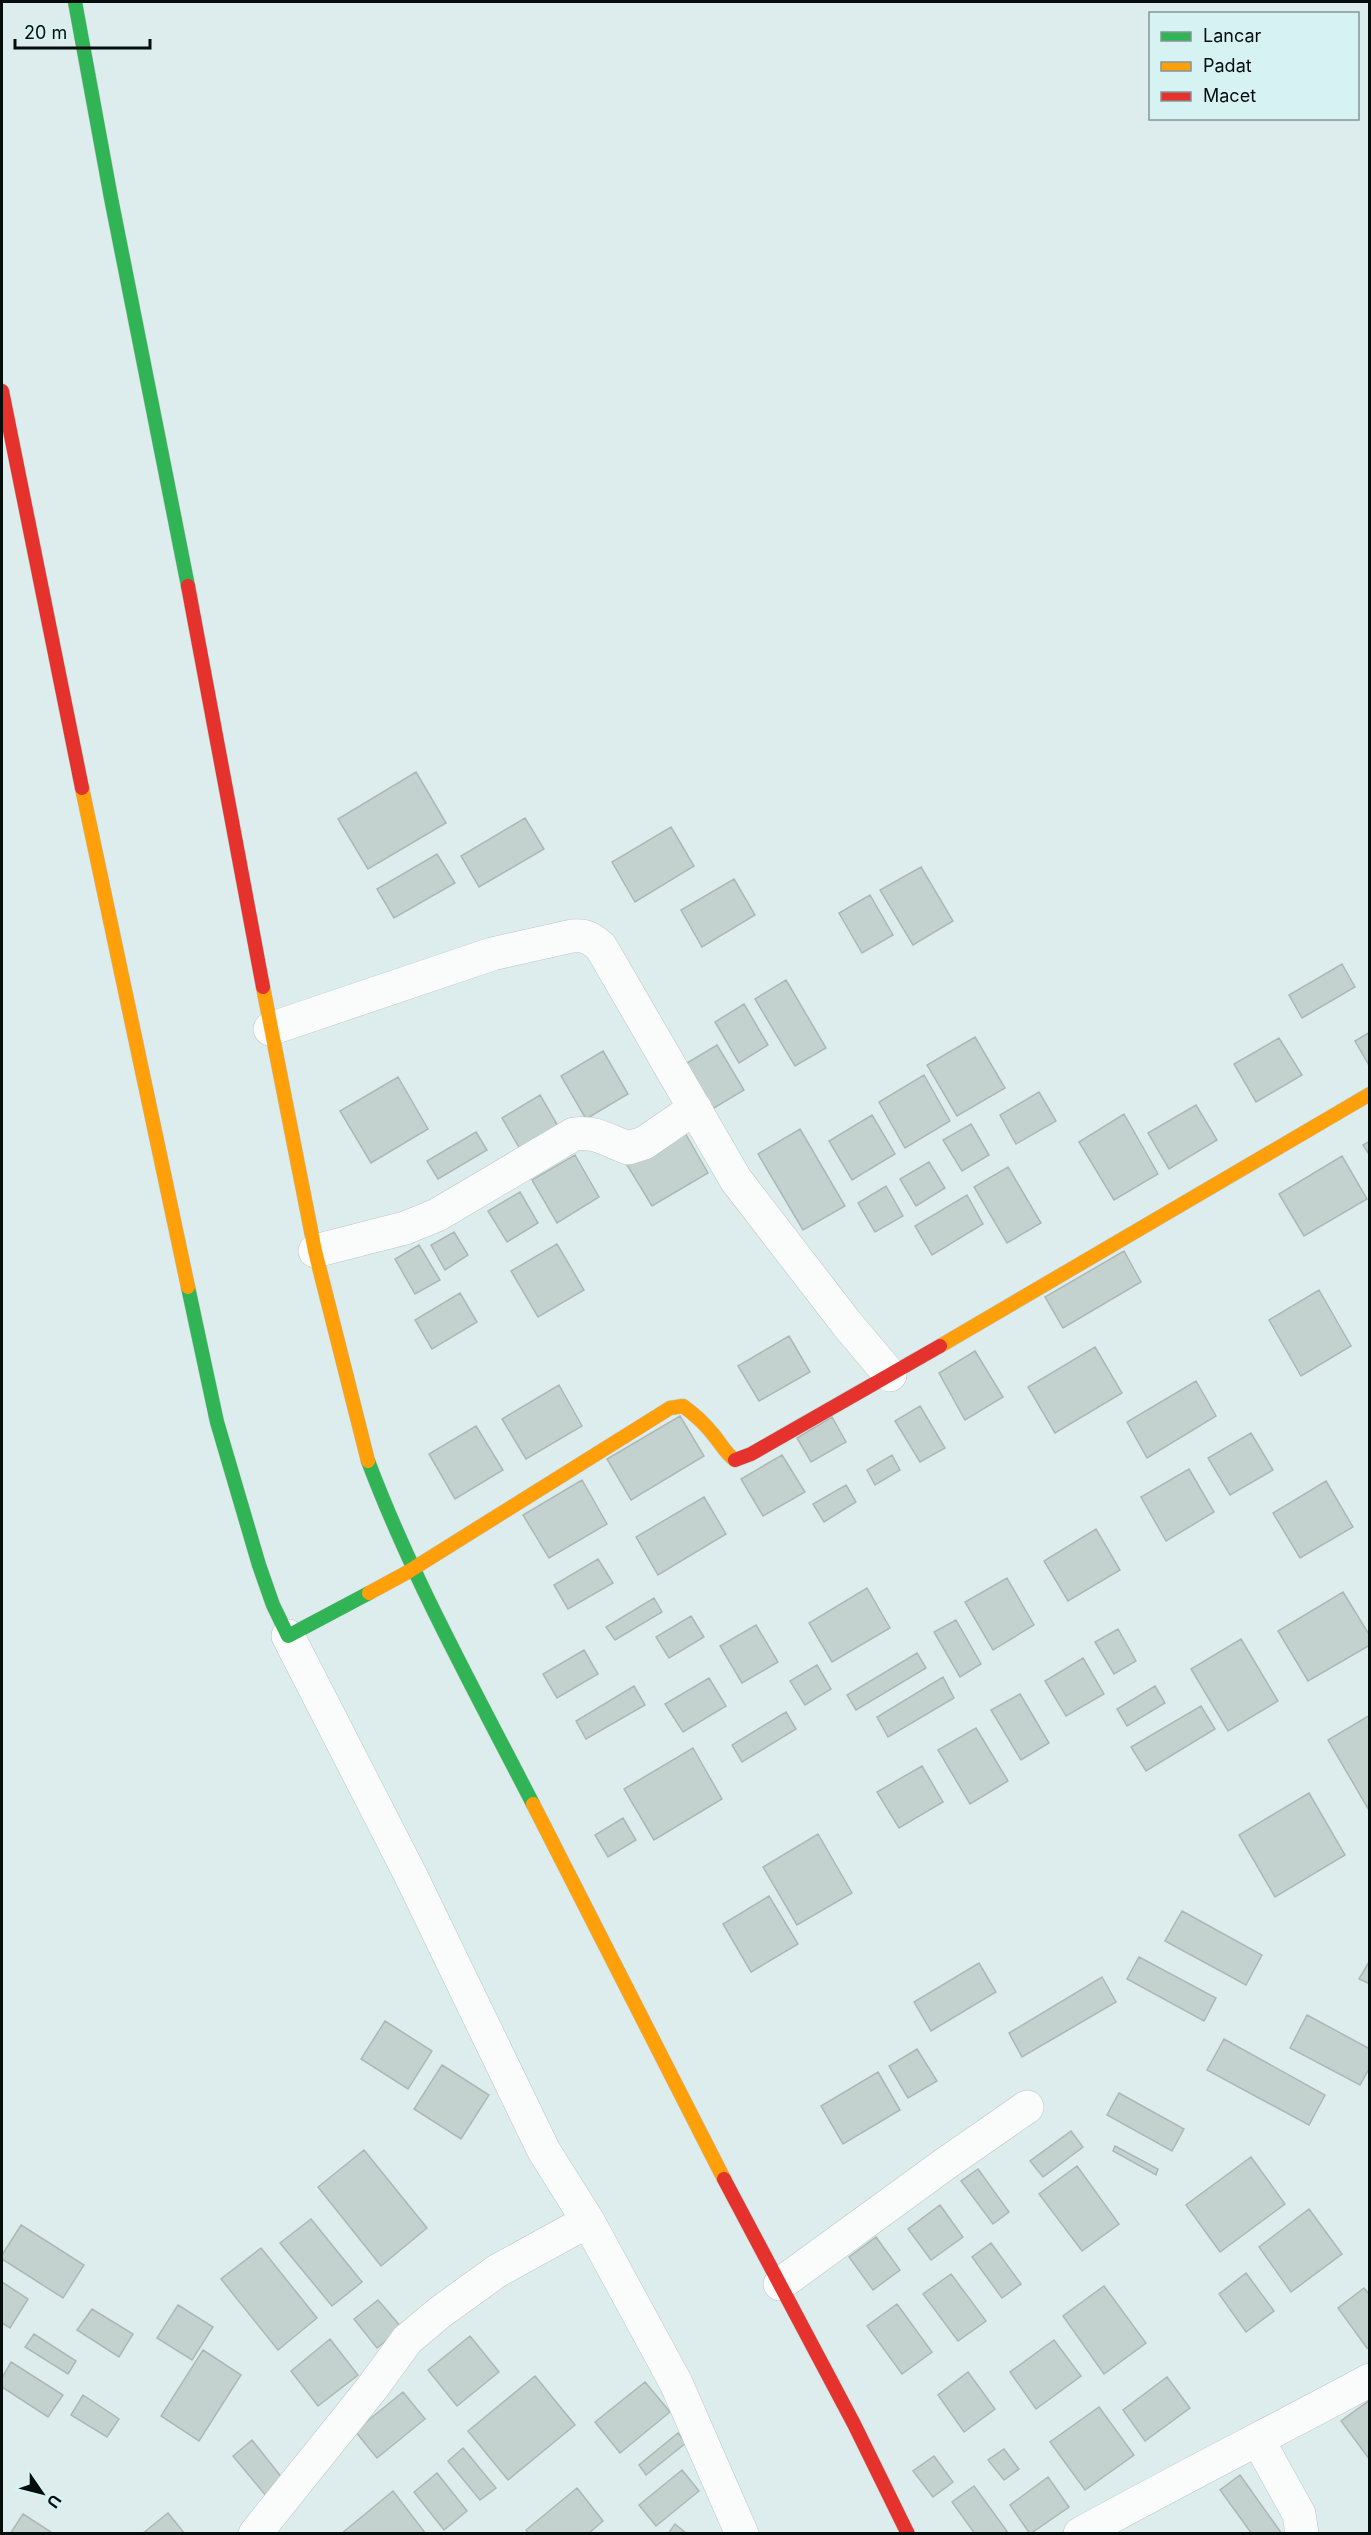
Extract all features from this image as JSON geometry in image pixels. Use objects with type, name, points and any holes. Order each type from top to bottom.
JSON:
[{"type":"main road","points":[[75,2],[111,198],[187,580],[270,1029],[315,1251],[367,1458],[410,1571],[698,2130],[854,2424],[908,2534]]},
{"type":"main road","points":[[2,391],[91,830],[217,1422],[273,1605],[299,1631],[410,1571],[670,1408],[683,1406],[695,1414],[717,1439],[729,1458],[736,1460],[766,1446],[1370,1094]]},
{"type":"street","points":[[270,1029],[492,954],[584,935],[592,938],[601,947],[736,1180],[847,1324],[890,1375]]},
{"type":"street","points":[[315,1251],[405,1228],[437,1215],[574,1134],[587,1132],[601,1135],[628,1148],[644,1143],[695,1108]]},
{"type":"street","points":[[299,1631],[410,1874],[544,2151],[588,2221],[676,2383],[742,2534]]},
{"type":"street","points":[[780,2284],[1027,2107]]},
{"type":"street","points":[[255,2534],[372,2388],[407,2340],[439,2313],[497,2271],[588,2221]]},
{"type":"street","points":[[1080,2534],[1208,2463],[1258,2440],[1370,2380]]},
{"type":"street","points":[[1258,2440],[1299,2514],[1302,2534]]},
{"type":"building","points":[[416,772],[446,823],[368,869],[338,819]]},
{"type":"building","points":[[525,818],[544,849],[479,887],[461,856]]},
{"type":"building","points":[[671,827],[694,866],[635,902],[612,862]]},
{"type":"building","points":[[437,854],[455,883],[394,918],[377,889]]},
{"type":"building","points":[[921,867],[953,921],[913,945],[880,890]]},
{"type":"building","points":[[734,879],[755,915],[702,947],[681,910]]},
{"type":"building","points":[[870,895],[893,935],[862,953],[839,913]]},
{"type":"building","points":[[1342,964],[1355,987],[1302,1018],[1289,995]]},
{"type":"building","points":[[786,980],[826,1048],[795,1066],[755,999]]},
{"type":"building","points":[[744,1004],[768,1045],[739,1063],[715,1022]]},
{"type":"building","points":[[1370,1032],[1370,1067],[1355,1041]]},
{"type":"building","points":[[975,1037],[1005,1088],[957,1116],[927,1065]]},
{"type":"building","points":[[1279,1038],[1302,1075],[1256,1102],[1234,1064]]},
{"type":"building","points":[[717,1045],[744,1090],[704,1114],[677,1069]]},
{"type":"building","points":[[603,1051],[628,1094],[586,1119],[561,1076]]},
{"type":"building","points":[[924,1075],[950,1121],[905,1148],[879,1102]]},
{"type":"building","points":[[398,1077],[428,1129],[371,1163],[340,1111]]},
{"type":"building","points":[[1039,1092],[1056,1121],[1016,1144],[1000,1115]]},
{"type":"building","points":[[540,1095],[562,1133],[524,1156],[502,1118]]},
{"type":"building","points":[[1196,1105],[1217,1140],[1169,1169],[1148,1133]]},
{"type":"building","points":[[1124,1114],[1158,1174],[1114,1200],[1079,1142]]},
{"type":"building","points":[[872,1115],[895,1154],[852,1180],[829,1141]]},
{"type":"building","points":[[971,1124],[989,1155],[962,1171],[943,1140]]},
{"type":"building","points":[[800,1129],[845,1206],[803,1230],[758,1154]]},
{"type":"building","points":[[684,1131],[708,1173],[652,1206],[627,1165]]},
{"type":"building","points":[[476,1132],[487,1150],[438,1179],[427,1161]]},
{"type":"building","points":[[1370,1141],[1370,1156],[1363,1145]]},
{"type":"building","points":[[575,1155],[599,1197],[557,1223],[532,1180]]},
{"type":"building","points":[[1342,1156],[1367,1199],[1304,1236],[1279,1194]]},
{"type":"building","points":[[929,1162],[945,1188],[916,1206],[900,1179]]},
{"type":"building","points":[[1008,1167],[1041,1223],[1007,1243],[974,1187]]},
{"type":"building","points":[[886,1186],[903,1216],[875,1232],[858,1203]]},
{"type":"building","points":[[520,1192],[538,1223],[507,1242],[488,1211]]},
{"type":"building","points":[[967,1195],[983,1224],[932,1255],[915,1226]]},
{"type":"building","points":[[454,1232],[468,1255],[445,1270],[431,1245]]},
{"type":"building","points":[[557,1244],[584,1290],[538,1317],[511,1271]]},
{"type":"building","points":[[419,1245],[440,1280],[415,1294],[395,1259]]},
{"type":"building","points":[[1124,1251],[1141,1282],[1063,1328],[1045,1297]]},
{"type":"building","points":[[1319,1290],[1351,1346],[1301,1376],[1269,1320]]},
{"type":"building","points":[[460,1293],[477,1322],[432,1349],[415,1320]]},
{"type":"building","points":[[789,1336],[810,1372],[759,1401],[738,1366]]},
{"type":"building","points":[[1095,1347],[1122,1393],[1055,1433],[1028,1387]]},
{"type":"building","points":[[975,1351],[1003,1397],[965,1420],[939,1373]]},
{"type":"building","points":[[1196,1381],[1216,1416],[1147,1458],[1127,1422]]},
{"type":"building","points":[[559,1385],[582,1426],[526,1459],[502,1419]]},
{"type":"building","points":[[920,1406],[945,1448],[920,1462],[895,1421]]},
{"type":"building","points":[[680,1416],[704,1456],[631,1500],[607,1459]]},
{"type":"building","points":[[832,1417],[846,1442],[811,1462],[797,1438]]},
{"type":"building","points":[[476,1426],[503,1470],[455,1499],[429,1454]]},
{"type":"building","points":[[1251,1433],[1273,1470],[1230,1495],[1208,1458]]},
{"type":"building","points":[[782,1455],[805,1492],[763,1516],[741,1479]]},
{"type":"building","points":[[892,1455],[900,1470],[875,1485],[867,1470]]},
{"type":"building","points":[[1189,1469],[1214,1512],[1166,1541],[1141,1497]]},
{"type":"building","points":[[582,1480],[607,1524],[549,1558],[523,1515]]},
{"type":"building","points":[[1326,1481],[1353,1527],[1300,1558],[1273,1513]]},
{"type":"building","points":[[846,1485],[856,1502],[824,1522],[813,1504]]},
{"type":"building","points":[[704,1497],[726,1534],[658,1575],[636,1537]]},
{"type":"building","points":[[1096,1529],[1120,1570],[1068,1601],[1044,1561]]},
{"type":"building","points":[[598,1559],[613,1583],[568,1609],[554,1585]]},
{"type":"building","points":[[1007,1578],[1034,1625],[993,1650],[965,1602]]},
{"type":"building","points":[[867,1588],[890,1628],[832,1662],[809,1623]]},
{"type":"building","points":[[1343,1592],[1370,1636],[1370,1645],[1308,1681],[1278,1631]]},
{"type":"building","points":[[654,1598],[662,1612],[615,1640],[606,1627]]},
{"type":"building","points":[[691,1616],[704,1637],[669,1658],[656,1637]]},
{"type":"building","points":[[956,1620],[981,1664],[960,1677],[934,1632]]},
{"type":"building","points":[[756,1625],[778,1662],[742,1683],[720,1646]]},
{"type":"building","points":[[1118,1629],[1136,1661],[1114,1674],[1095,1642]]},
{"type":"building","points":[[1241,1639],[1278,1701],[1228,1731],[1191,1669]]},
{"type":"building","points":[[584,1650],[598,1674],[557,1698],[543,1674]]},
{"type":"building","points":[[917,1653],[926,1668],[856,1710],[847,1695]]},
{"type":"building","points":[[1083,1658],[1104,1694],[1066,1716],[1045,1681]]},
{"type":"building","points":[[817,1665],[831,1689],[805,1705],[790,1681]]},
{"type":"building","points":[[943,1677],[954,1698],[888,1737],[877,1717]]},
{"type":"building","points":[[709,1678],[726,1706],[683,1732],[665,1704]]},
{"type":"building","points":[[634,1686],[645,1705],[586,1739],[576,1721]]},
{"type":"building","points":[[1155,1686],[1165,1703],[1127,1726],[1117,1709]]},
{"type":"building","points":[[1020,1694],[1049,1743],[1021,1760],[991,1710]]},
{"type":"building","points":[[1201,1706],[1215,1729],[1146,1771],[1131,1747]]},
{"type":"building","points":[[786,1712],[796,1729],[742,1762],[732,1745]]},
{"type":"building","points":[[1370,1715],[1370,1812],[1328,1740]]},
{"type":"building","points":[[976,1728],[1008,1781],[970,1804],[938,1750]]},
{"type":"building","points":[[693,1748],[722,1799],[654,1840],[624,1789]]},
{"type":"building","points":[[922,1766],[943,1802],[899,1828],[877,1792]]},
{"type":"building","points":[[1309,1793],[1345,1855],[1275,1897],[1239,1835]]},
{"type":"building","points":[[623,1818],[636,1840],[608,1857],[595,1835]]},
{"type":"building","points":[[818,1834],[852,1893],[797,1925],[763,1867]]},
{"type":"building","points":[[769,1896],[798,1944],[751,1972],[723,1924]]},
{"type":"building","points":[[1182,1911],[1262,1955],[1246,1985],[1165,1941]]},
{"type":"building","points":[[1139,1957],[1216,1998],[1204,2021],[1127,1979]]},
{"type":"building","points":[[1370,1960],[1370,1984],[1359,1979]]},
{"type":"building","points":[[979,1963],[996,1992],[931,2031],[914,2002]]},
{"type":"building","points":[[1102,1977],[1116,2002],[1022,2057],[1009,2033]]},
{"type":"building","points":[[1307,2015],[1370,2049],[1370,2067],[1360,2085],[1290,2048]]},
{"type":"building","points":[[385,2021],[432,2051],[408,2089],[361,2059]]},
{"type":"building","points":[[1224,2039],[1325,2095],[1309,2125],[1207,2070]]},
{"type":"building","points":[[917,2049],[937,2081],[908,2098],[889,2066]]},
{"type":"building","points":[[442,2065],[489,2095],[461,2139],[414,2109]]},
{"type":"building","points":[[878,2072],[900,2110],[843,2144],[821,2106]]},
{"type":"building","points":[[1119,2093],[1184,2129],[1172,2151],[1107,2115]]},
{"type":"building","points":[[1071,2131],[1083,2147],[1043,2177],[1030,2161]]},
{"type":"building","points":[[1115,2146],[1158,2169],[1156,2175],[1113,2151]]},
{"type":"building","points":[[364,2150],[427,2228],[381,2266],[318,2187]]},
{"type":"building","points":[[1251,2157],[1285,2204],[1220,2252],[1186,2205]]},
{"type":"building","points":[[1077,2166],[1119,2224],[1082,2251],[1039,2194]]},
{"type":"building","points":[[978,2169],[1009,2212],[993,2224],[961,2181]]},
{"type":"building","points":[[940,2205],[963,2237],[931,2260],[908,2229]]},
{"type":"building","points":[[1309,2209],[1342,2254],[1291,2292],[1259,2247]]},
{"type":"building","points":[[311,2219],[362,2282],[332,2306],[280,2243]]},
{"type":"building","points":[[21,2225],[84,2265],[63,2298],[2,2259],[2,2255]]},
{"type":"building","points":[[876,2237],[900,2270],[873,2290],[849,2257]]},
{"type":"building","points":[[991,2243],[1021,2284],[1002,2298],[972,2257]]},
{"type":"building","points":[[261,2248],[317,2318],[278,2350],[221,2279]]},
{"type":"building","points":[[1246,2273],[1274,2311],[1246,2332],[1219,2294]]},
{"type":"building","points":[[951,2274],[986,2321],[958,2341],[923,2294]]},
{"type":"building","points":[[2,2282],[28,2299],[10,2328],[2,2323]]},
{"type":"building","points":[[1104,2286],[1146,2343],[1104,2374],[1063,2316]]},
{"type":"building","points":[[1364,2288],[1370,2295],[1370,2347],[1367,2348],[1338,2308]]},
{"type":"building","points":[[378,2300],[402,2328],[377,2348],[354,2319]]},
{"type":"building","points":[[897,2304],[932,2352],[902,2374],[867,2326]]},
{"type":"building","points":[[178,2305],[213,2327],[192,2360],[157,2338]]},
{"type":"building","points":[[92,2309],[133,2334],[119,2357],[77,2330]]},
{"type":"building","points":[[34,2334],[76,2361],[68,2374],[25,2347]]},
{"type":"building","points":[[470,2336],[499,2372],[457,2406],[428,2370]]},
{"type":"building","points":[[330,2339],[358,2375],[318,2406],[291,2371]]},
{"type":"building","points":[[1054,2340],[1081,2376],[1036,2409],[1010,2372]]},
{"type":"building","points":[[203,2350],[241,2375],[199,2441],[161,2416]]},
{"type":"building","points":[[11,2362],[63,2395],[48,2417],[2,2387],[2,2378]]},
{"type":"building","points":[[968,2372],[995,2409],[964,2432],[938,2395]]},
{"type":"building","points":[[535,2376],[575,2425],[508,2480],[468,2431]]},
{"type":"building","points":[[1167,2377],[1190,2408],[1145,2441],[1123,2410]]},
{"type":"building","points":[[645,2382],[670,2412],[620,2453],[595,2422]]},
{"type":"building","points":[[403,2392],[425,2419],[377,2458],[355,2431]]},
{"type":"building","points":[[83,2395],[119,2419],[107,2437],[71,2415]]},
{"type":"building","points":[[1370,2400],[1370,2460],[1341,2421]]},
{"type":"building","points":[[1099,2407],[1134,2455],[1085,2490],[1050,2442]]},
{"type":"building","points":[[678,2433],[686,2443],[646,2475],[639,2465]]},
{"type":"building","points":[[252,2440],[290,2488],[272,2503],[233,2456]]},
{"type":"building","points":[[463,2448],[496,2488],[480,2500],[448,2461]]},
{"type":"building","points":[[1004,2449],[1019,2469],[1004,2480],[988,2460]]},
{"type":"building","points":[[934,2456],[953,2482],[933,2497],[913,2471]]},
{"type":"building","points":[[682,2470],[699,2491],[656,2526],[639,2505]]},
{"type":"building","points":[[437,2473],[467,2511],[444,2530],[414,2492]]},
{"type":"building","points":[[1240,2475],[1282,2534],[1252,2534],[1220,2490]]},
{"type":"building","points":[[1048,2477],[1069,2507],[1030,2534],[1010,2505]]},
{"type":"building","points":[[974,2486],[1009,2534],[975,2534],[952,2502]]},
{"type":"building","points":[[577,2488],[603,2521],[588,2534],[529,2534],[526,2530]]},
{"type":"building","points":[[393,2491],[426,2534],[341,2534]]},
{"type":"building","points":[[168,2513],[185,2534],[142,2534]]},
{"type":"building","points":[[23,2514],[51,2532],[50,2534],[10,2534]]},
{"type":"building","points":[[675,2524],[687,2534],[668,2534]]},
{"type":"traffic: fast","points":[[75,2],[111,198],[188,586]]},
{"type":"traffic: fast","points":[[188,1287],[217,1422],[259,1565],[273,1605],[288,1636],[369,1593]]},
{"type":"traffic: fast","points":[[368,1461],[425,1592],[533,1804]]},
{"type":"traffic: slow","points":[[82,788],[188,1287]]},
{"type":"traffic: slow","points":[[263,987],[315,1251],[368,1461]]},
{"type":"traffic: slow","points":[[940,1346],[1370,1094]]},
{"type":"traffic: slow","points":[[369,1593],[406,1573],[670,1408],[683,1406],[691,1412],[735,1460]]},
{"type":"traffic: slow","points":[[533,1804],[724,2179]]},
{"type":"traffic: jam","points":[[2,391],[82,788]]},
{"type":"traffic: jam","points":[[188,586],[263,987]]},
{"type":"traffic: jam","points":[[735,1460],[751,1454],[940,1346]]},
{"type":"traffic: jam","points":[[724,2179],[854,2424],[908,2534]]}]
